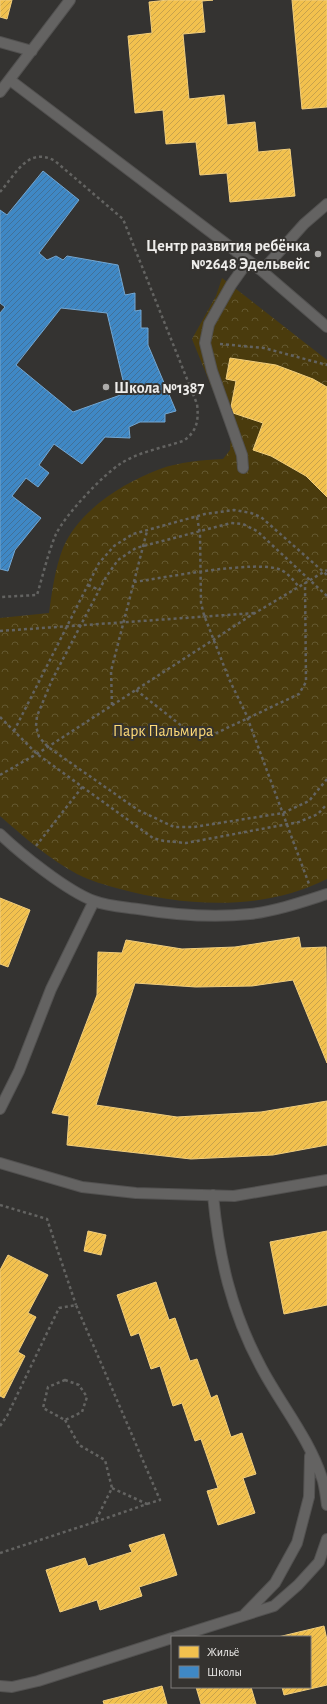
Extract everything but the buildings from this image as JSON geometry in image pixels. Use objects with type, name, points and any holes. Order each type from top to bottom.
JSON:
[{"type":"lane","points":[[0,92],[70,0]]},
{"type":"lane","points":[[0,42],[32,51]]},
{"type":"lane","points":[[10,80],[262,271],[327,326]]},
{"type":"lane","points":[[262,271],[304,224],[327,204]]},
{"type":"lane","points":[[243,468],[242,455],[212,371],[205,343],[209,324],[231,285],[248,261]]},
{"type":"lane","points":[[0,834],[27,857],[64,884],[94,901],[151,911],[203,916],[251,914],[292,905],[327,894]]},
{"type":"lane","points":[[0,1109],[19,1071],[51,989],[94,901]]},
{"type":"lane","points":[[0,1163],[82,1187],[136,1194],[234,1196],[327,1180]]},
{"type":"lane","points":[[213,1196],[215,1222],[228,1289],[244,1332],[261,1367],[310,1450],[323,1482],[327,1505]]},
{"type":"lane","points":[[244,1616],[275,1583],[297,1543],[309,1497],[310,1450]]},
{"type":"lane","points":[[179,1636],[274,1606],[298,1585],[320,1562],[327,1539]]},
{"type":"lane","points":[[0,1686],[12,1687],[38,1680],[171,1638]]},
{"type":"path","points":[[0,192],[29,158],[47,156],[56,161],[123,219],[197,404],[199,418],[190,437],[183,441],[137,456],[120,464],[104,477],[89,493],[57,533],[37,595],[0,597]]},
{"type":"path","points":[[205,343],[264,348],[327,365]]},
{"type":"path","points":[[14,731],[99,563],[107,552],[121,540],[222,511],[252,513],[261,517],[326,571],[327,575]]},
{"type":"path","points":[[197,517],[199,531],[201,603],[204,615],[215,639],[229,679],[248,719],[314,898]]},
{"type":"path","points":[[327,596],[250,526],[231,523],[144,546],[126,553],[118,560],[99,590],[52,680],[37,716],[36,726],[39,737],[48,747],[138,810],[174,827],[194,827],[283,813],[309,801],[327,779]]},
{"type":"path","points":[[112,705],[111,671],[148,531]]},
{"type":"path","points":[[134,582],[200,572],[262,566],[281,569],[299,586]]},
{"type":"path","points":[[0,775],[37,754],[255,613],[326,571]]},
{"type":"path","points":[[136,690],[192,734],[200,737],[210,736],[299,694],[306,682],[305,583]]},
{"type":"path","points":[[88,585],[99,590]]},
{"type":"path","points":[[0,631],[204,615],[255,613]]},
{"type":"path","points":[[0,717],[37,754],[153,838],[164,841],[186,843],[287,824],[311,818],[327,804]]},
{"type":"path","points":[[27,857],[83,786]]},
{"type":"path","points":[[0,1205],[47,1219],[76,1305],[160,1500],[0,1553]]},
{"type":"path","points":[[0,1426],[7,1416],[59,1308],[76,1305]]},
{"type":"path","points":[[65,1420],[82,1412],[87,1397],[79,1385],[65,1380],[48,1386],[43,1408],[65,1420],[79,1445],[105,1460],[112,1488],[95,1522]]},
{"type":"path","points":[[112,1488],[147,1504]]},
{"type":"green space","name":"Парк Пальмира","points":[[222,278],[327,360],[327,879],[303,889],[277,897],[225,903],[171,900],[109,886],[88,879],[77,874],[47,855],[0,816],[0,618],[49,613],[60,556],[70,534],[91,510],[117,490],[160,469],[191,462],[223,459],[230,450],[231,435],[192,339],[216,296]]},
{"type":"place","name":"Центр развития ребёнка №2648 Эдельвейс","points":[[318,254]]},
{"type":"place","name":"Школа №1387","points":[[106,387]]}]
